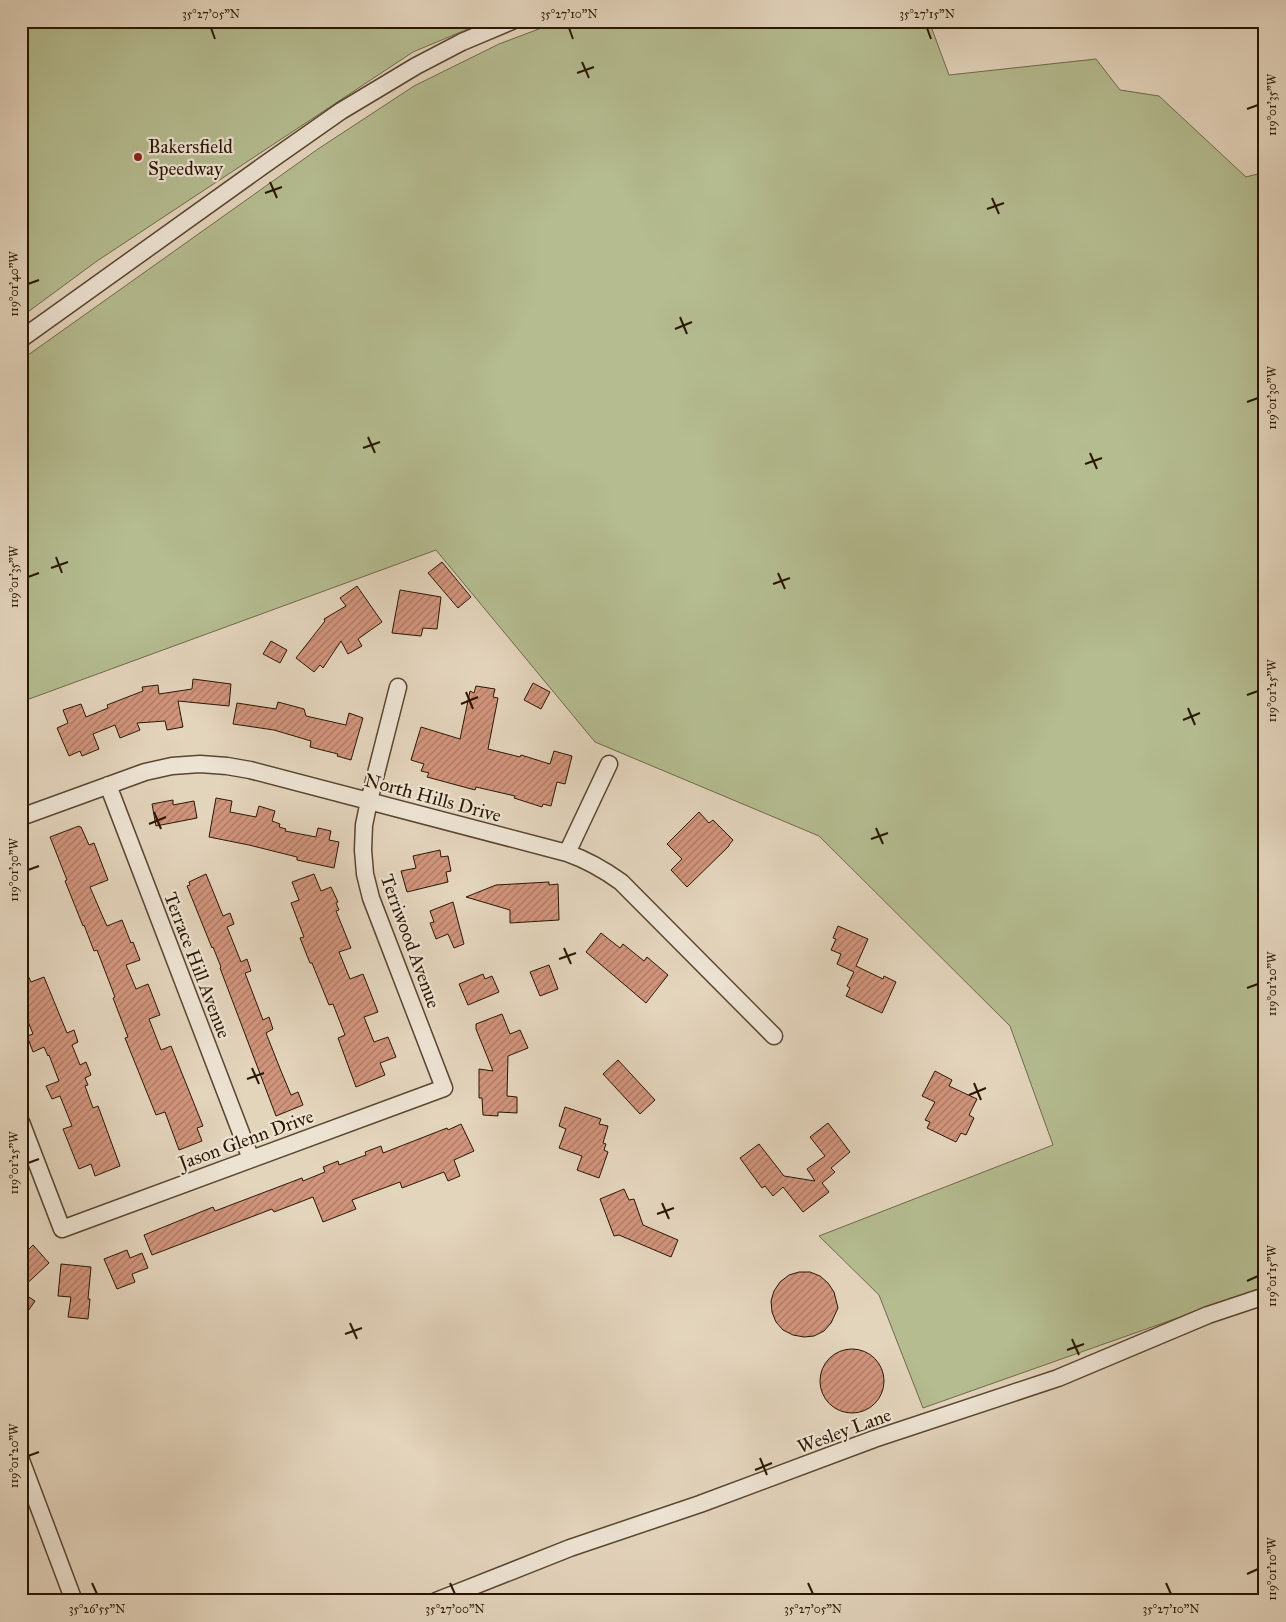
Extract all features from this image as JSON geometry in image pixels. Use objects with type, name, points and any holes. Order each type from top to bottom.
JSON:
[{"type":"street","points":[[21,339],[341,111],[416,66],[462,42],[512,21]]},
{"type":"street","name":"Terriwood Avenue","points":[[398,687],[364,825],[363,850],[365,874],[371,898],[444,1088]]},
{"type":"street","points":[[566,853],[609,764]]},
{"type":"street","name":"North Hills Drive","points":[[21,817],[145,772],[172,766],[227,766],[250,770],[566,853],[604,869],[621,882],[774,1036]]},
{"type":"street","name":"Terrace Hill Avenue","points":[[108,785],[252,1159]]},
{"type":"street","name":"Jason Glenn Drive","points":[[21,1122],[62,1228],[444,1088]]},
{"type":"street","name":"Wesley Lane","points":[[436,1601],[570,1548],[700,1504],[874,1439],[1058,1378],[1208,1315],[1265,1296]]},
{"type":"street","points":[[21,1460],[74,1601]]},
{"type":"green space","name":"Bakersfield Speedway","points":[[21,21],[487,21],[413,52],[97,261],[21,317]]},
{"type":"green space","points":[[560,21],[929,21],[949,75],[1096,59],[1120,90],[1159,96],[1246,177],[1265,172],[1265,1287],[923,1408],[879,1295],[819,1236],[1053,1145],[1010,1026],[819,836],[595,742],[436,550],[21,702],[21,360],[318,149],[414,86],[499,44]]},
{"type":"building","points":[[442,562],[471,597],[458,608],[428,573]]},
{"type":"building","points":[[357,586],[382,622],[358,639],[362,646],[348,654],[341,641],[323,668],[320,665],[314,672],[296,658],[325,621],[324,619],[346,606],[340,598]]},
{"type":"building","points":[[400,590],[441,597],[437,629],[423,628],[421,636],[392,633]]},
{"type":"building","points":[[271,641],[287,650],[280,663],[263,654]]},
{"type":"building","points":[[193,679],[231,684],[229,706],[178,701],[183,727],[167,730],[165,721],[137,723],[140,730],[120,738],[115,725],[93,734],[99,749],[82,756],[80,751],[69,756],[57,728],[68,723],[63,710],[81,704],[86,717],[108,708],[107,705],[143,691],[142,687],[158,685],[159,694],[192,689]]},
{"type":"building","points":[[533,683],[550,692],[541,709],[524,700]]},
{"type":"building","points":[[476,686],[495,689],[493,697],[498,698],[488,749],[520,757],[521,755],[550,764],[554,751],[572,756],[565,784],[557,782],[551,806],[543,804],[542,807],[514,798],[515,796],[476,787],[475,790],[427,777],[429,773],[421,771],[424,764],[411,760],[421,727],[460,739],[470,691],[474,693]]},
{"type":"building","points":[[278,702],[304,709],[306,716],[346,725],[349,713],[363,718],[351,760],[337,756],[338,754],[310,747],[311,741],[274,730],[233,724],[237,703],[276,709]]},
{"type":"building","points":[[216,798],[232,801],[230,812],[256,817],[259,806],[275,811],[272,821],[280,824],[279,827],[286,829],[285,831],[316,837],[318,828],[331,831],[329,840],[339,842],[334,868],[297,860],[297,857],[249,845],[209,837]]},
{"type":"building","points":[[173,800],[173,805],[194,801],[197,818],[156,826],[152,804]]},
{"type":"building","points":[[699,812],[709,823],[713,820],[733,840],[687,887],[671,870],[682,859],[667,844]]},
{"type":"building","points":[[79,826],[89,845],[94,843],[108,880],[90,887],[107,926],[122,920],[131,943],[133,942],[140,960],[126,965],[136,989],[148,984],[160,1015],[149,1019],[161,1050],[171,1046],[203,1126],[197,1128],[202,1141],[179,1150],[165,1112],[156,1115],[125,1038],[128,1037],[113,998],[115,997],[97,950],[94,951],[83,926],[50,837]]},
{"type":"building","points":[[440,850],[441,857],[448,856],[451,871],[446,872],[448,882],[407,892],[401,871],[416,868],[413,856]]},
{"type":"building","points":[[206,874],[223,916],[230,913],[234,924],[227,927],[241,962],[247,959],[251,971],[245,973],[263,1020],[269,1017],[273,1029],[266,1033],[291,1095],[298,1092],[303,1105],[276,1116],[221,967],[187,886],[190,885],[189,882]]},
{"type":"building","points":[[314,874],[321,891],[331,887],[338,902],[336,903],[339,910],[336,911],[351,948],[339,952],[350,979],[363,974],[378,1012],[364,1017],[374,1042],[388,1037],[396,1057],[380,1063],[385,1075],[356,1087],[338,1038],[345,1035],[333,1004],[329,1005],[312,963],[310,963],[300,938],[304,937],[291,903],[299,900],[292,882]]},
{"type":"building","points":[[549,882],[549,885],[558,884],[559,920],[510,923],[510,910],[466,897],[496,885]]},
{"type":"building","points":[[453,902],[464,944],[454,948],[448,934],[436,939],[430,923],[434,922],[430,911]]},
{"type":"building","points":[[838,926],[868,939],[856,966],[883,979],[884,976],[896,982],[882,1013],[846,996],[850,988],[847,986],[854,972],[837,964],[841,954],[831,950],[836,939],[833,938]]},
{"type":"building","points":[[601,933],[620,948],[623,944],[644,961],[647,957],[668,975],[646,1003],[586,952]]},
{"type":"building","points":[[21,960],[31,982],[44,977],[67,1033],[74,1030],[78,1042],[72,1045],[80,1065],[86,1062],[91,1075],[85,1078],[88,1085],[85,1086],[93,1108],[98,1106],[120,1166],[95,1176],[91,1164],[79,1169],[63,1129],[72,1126],[60,1096],[52,1099],[46,1086],[59,1081],[49,1055],[44,1047],[33,1052],[27,1036],[33,1034],[21,1004]]},
{"type":"building","points":[[549,965],[558,989],[540,996],[530,972]]},
{"type":"building","points":[[483,974],[485,979],[492,976],[499,992],[468,1005],[459,984]]},
{"type":"building","points":[[502,1014],[510,1034],[520,1030],[528,1048],[508,1056],[507,1096],[517,1097],[517,1113],[498,1112],[498,1116],[483,1115],[482,1098],[479,1098],[479,1069],[493,1071],[476,1029],[476,1024]]},
{"type":"building","points":[[618,1060],[655,1100],[640,1114],[603,1074]]},
{"type":"building","points":[[935,1071],[952,1080],[949,1086],[977,1099],[969,1115],[974,1118],[966,1135],[961,1133],[956,1142],[927,1128],[930,1122],[925,1120],[935,1102],[922,1096]]},
{"type":"building","points":[[565,1107],[601,1119],[599,1124],[608,1126],[603,1143],[606,1144],[604,1150],[608,1152],[599,1178],[577,1170],[582,1156],[559,1148],[566,1129],[559,1126]]},
{"type":"building","points":[[828,1123],[850,1152],[831,1168],[835,1172],[822,1183],[829,1192],[803,1212],[783,1187],[773,1196],[765,1186],[762,1188],[740,1158],[759,1144],[784,1176],[815,1181],[807,1169],[825,1156],[810,1137]]},
{"type":"building","points":[[461,1124],[474,1151],[454,1160],[460,1176],[448,1181],[444,1172],[402,1188],[400,1182],[352,1200],[356,1209],[323,1222],[313,1197],[274,1212],[272,1209],[152,1255],[144,1235],[213,1207],[215,1211],[302,1178],[303,1181],[325,1172],[323,1167],[338,1161],[339,1165],[366,1155],[365,1152],[381,1146],[383,1153]]},
{"type":"building","points":[[624,1189],[629,1200],[634,1199],[643,1225],[678,1240],[671,1257],[619,1235],[614,1236],[600,1199]]},
{"type":"building","points":[[21,1244],[28,1250],[33,1245],[49,1263],[21,1289]]},
{"type":"building","points":[[127,1250],[130,1258],[142,1253],[148,1268],[132,1274],[135,1282],[117,1289],[104,1259]]},
{"type":"building","points":[[61,1264],[91,1267],[88,1319],[68,1317],[71,1297],[58,1296]]},
{"type":"building","points":[[799,1272],[810,1272],[820,1276],[828,1283],[834,1292],[838,1308],[831,1323],[824,1331],[814,1336],[793,1335],[783,1330],[776,1322],[772,1312],[771,1301],[774,1291],[780,1282],[789,1275]]},
{"type":"building","points":[[21,1292],[35,1301],[21,1321]]},
{"type":"building","points":[[846,1349],[858,1349],[875,1358],[882,1369],[884,1381],[882,1393],[875,1404],[858,1413],[846,1413],[834,1408],[825,1399],[820,1387],[820,1375],[825,1363],[834,1354]]},
{"type":"place","name":"Bakersfield Speedway","points":[[138,157]]}]
